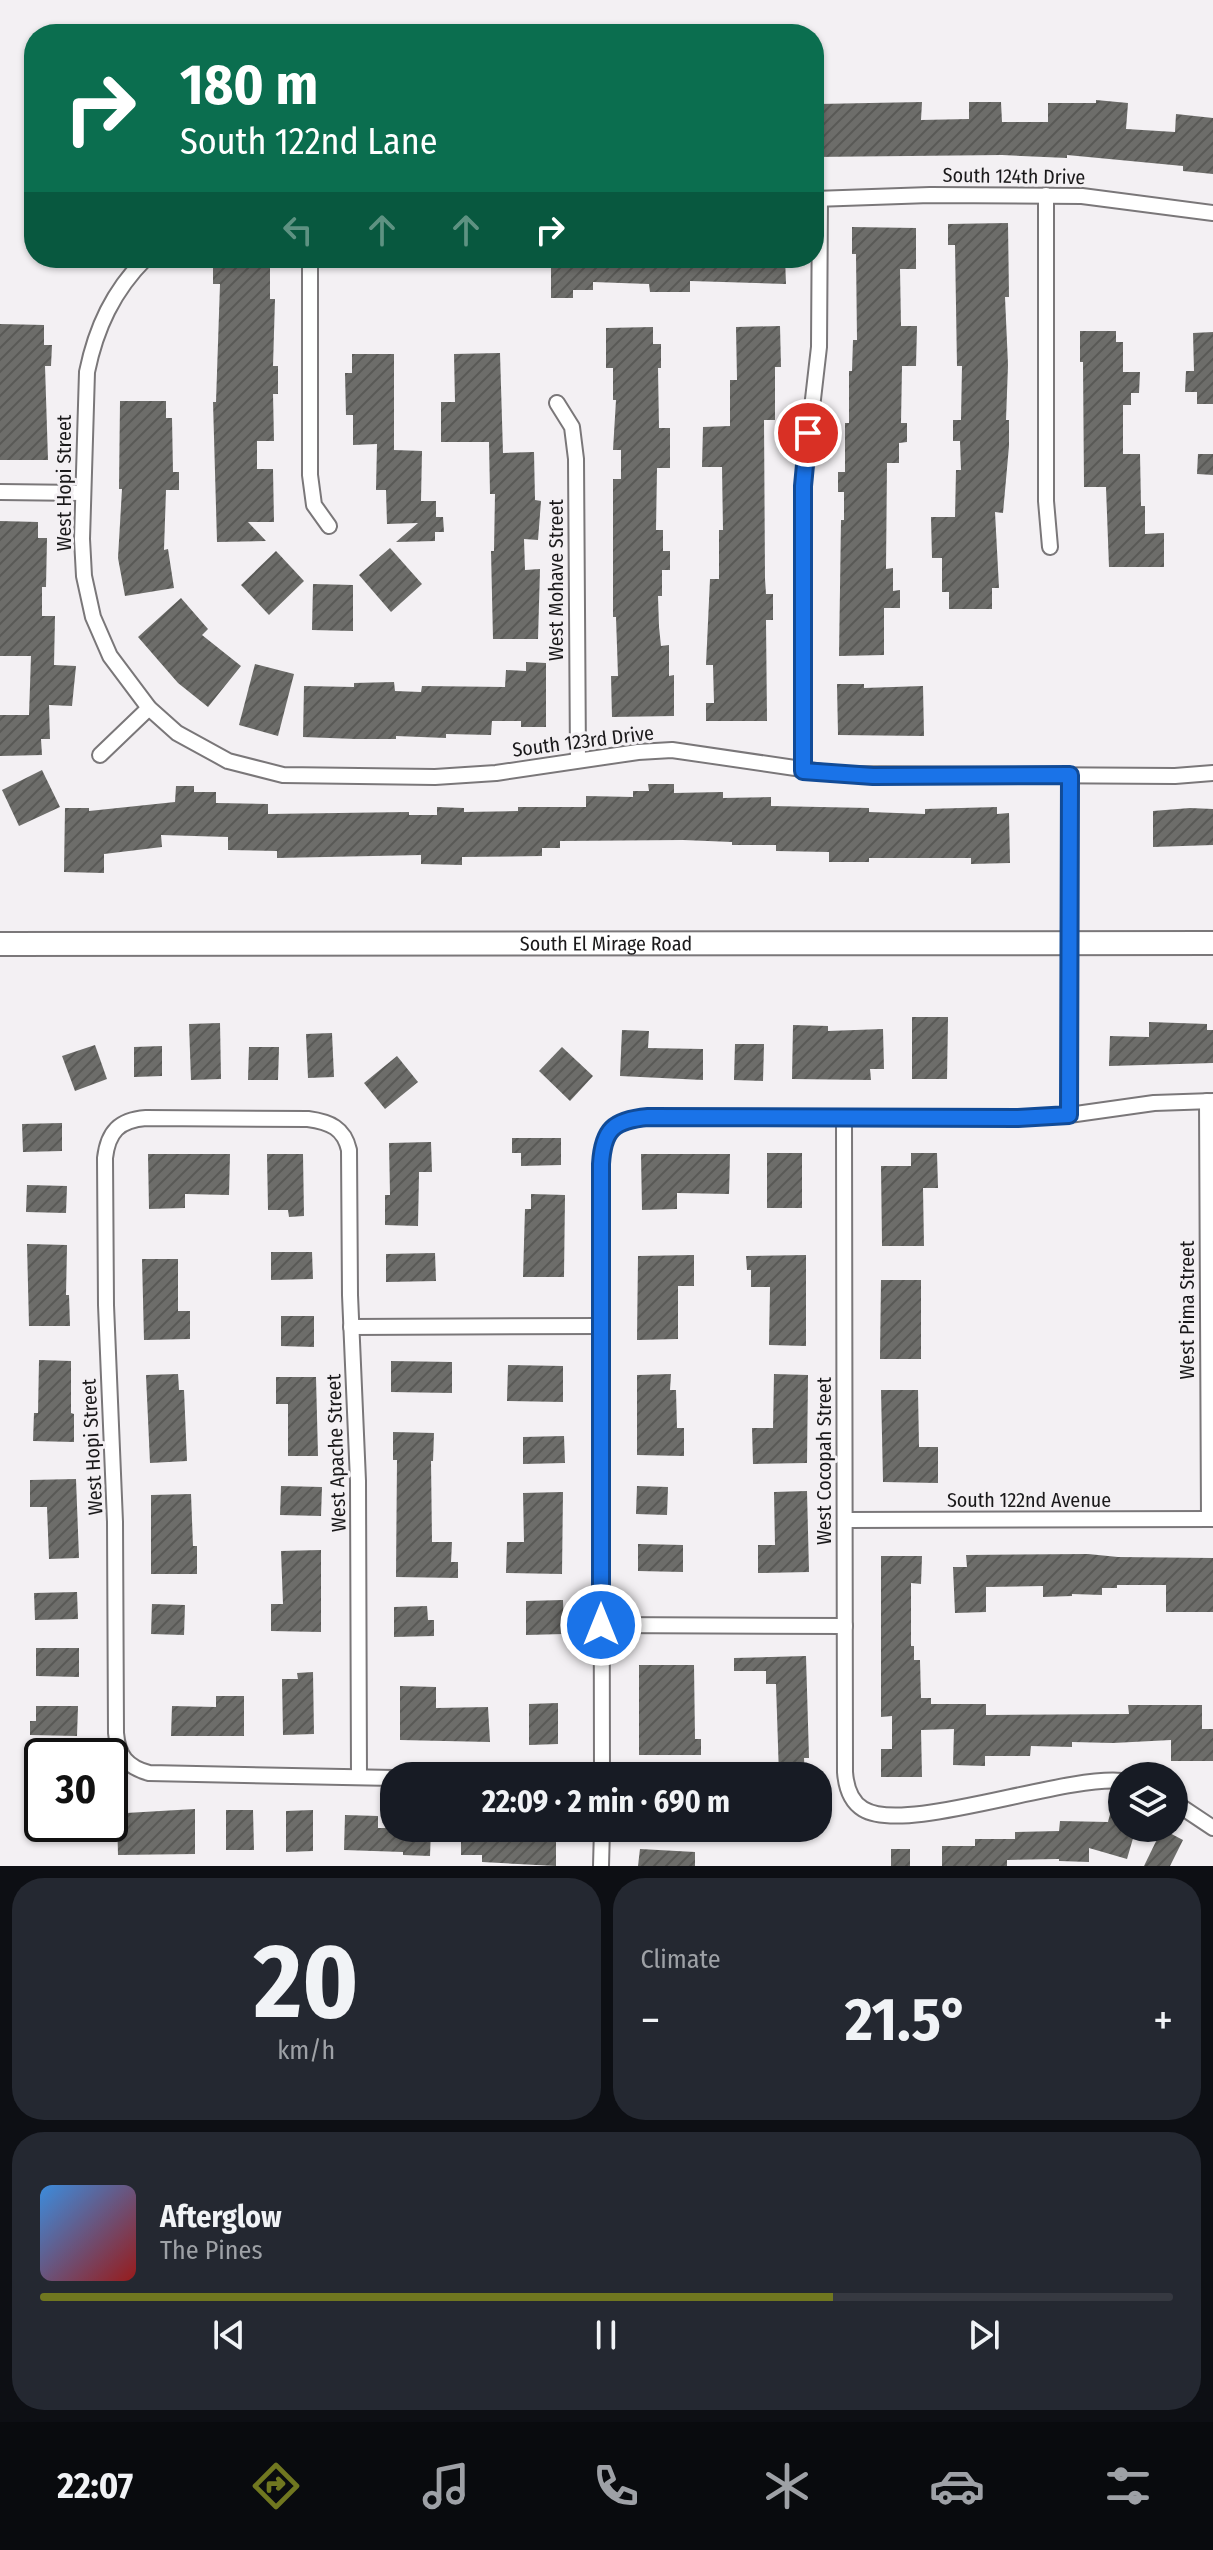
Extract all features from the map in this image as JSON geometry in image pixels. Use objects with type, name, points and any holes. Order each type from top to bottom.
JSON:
[{"type":"main road","name":"South El Mirage Road","points":[[0,944],[1213,943]]},
{"type":"street","name":"South 124th Drive","points":[[824,198],[1046,195],[1097,198],[1213,213]]},
{"type":"street","points":[[1046,195],[1046,501],[1050,547]]},
{"type":"street","name":"West Hopi Street","points":[[137,268],[109,305],[92,348],[84,396],[84,576],[93,617],[110,656],[149,708],[162,720]]},
{"type":"street","points":[[310,268],[310,475],[314,505],[329,526]]},
{"type":"street","points":[[803,771],[803,486],[819,347],[818,268]]},
{"type":"street","name":"West Mohave Street","points":[[557,403],[572,427],[575,444],[578,760]]},
{"type":"street","points":[[0,492],[83,493]]},
{"type":"street","points":[[100,755],[149,708]]},
{"type":"street","name":"South 123rd Drive","points":[[162,720],[212,754],[283,775],[435,777],[496,773],[672,750],[803,771],[873,776],[1175,776],[1213,773]]},
{"type":"street","points":[[1069,1115],[1070,775]]},
{"type":"street","points":[[602,1762],[602,1151],[604,1139],[611,1128],[622,1122],[648,1117],[1018,1118],[1069,1115],[1154,1103],[1210,1101]]},
{"type":"street","name":"West Pima Street","points":[[1210,1101],[1211,1519]]},
{"type":"street","name":"West Apache Street","points":[[115,1128],[124,1122],[146,1118],[320,1120],[332,1124],[346,1139],[349,1150],[351,1327],[358,1504],[359,1777]]},
{"type":"street","name":"West Cocopah Street","points":[[844,1118],[845,1772],[849,1793],[872,1813],[920,1813],[1093,1780],[1108,1781]]},
{"type":"street","name":"West Hopi Street","points":[[115,1128],[109,1137],[105,1158],[105,1283],[115,1522],[116,1733],[120,1755],[137,1770],[160,1774],[359,1777]]},
{"type":"street","points":[[351,1327],[601,1326]]},
{"type":"street","name":"South 122nd Avenue","points":[[845,1520],[1211,1519]]},
{"type":"street","points":[[601,1625],[845,1626]]},
{"type":"street","points":[[359,1777],[380,1778]]},
{"type":"street","points":[[1188,1811],[1213,1828]]},
{"type":"street","points":[[601,1866],[602,1842]]},
{"type":"building","points":[[1096,100],[1128,103],[1126,129],[1175,132],[1176,114],[1213,118],[1213,174],[1183,171],[1183,166],[1067,155],[1067,158],[1002,155],[824,157],[824,104],[922,102],[921,120],[969,119],[969,102],[1001,102],[1002,122],[1048,122],[1048,103],[1096,103]]},
{"type":"building","points":[[1008,223],[1009,297],[1005,297],[1009,446],[1003,513],[995,512],[999,588],[992,588],[992,609],[949,609],[949,592],[942,592],[942,558],[932,558],[931,517],[955,517],[956,470],[961,470],[960,441],[953,441],[953,420],[961,420],[962,366],[957,366],[955,245],[948,245],[948,224]]},
{"type":"building","points":[[852,227],[916,228],[916,269],[900,269],[901,326],[917,326],[916,366],[902,366],[901,423],[907,423],[907,442],[899,443],[899,463],[887,463],[886,569],[893,568],[893,591],[900,590],[900,608],[884,608],[884,655],[839,656],[844,492],[838,492],[838,472],[845,472],[849,371],[852,371],[853,340],[857,340],[856,254],[852,254]]},
{"type":"building","points":[[213,268],[270,268],[270,299],[275,299],[273,366],[278,366],[278,394],[273,394],[274,441],[257,441],[257,469],[273,469],[274,522],[248,522],[266,541],[217,542],[213,402],[216,402],[220,284],[213,284]]},
{"type":"building","points":[[551,268],[785,268],[786,284],[690,281],[690,292],[650,292],[649,284],[593,282],[593,290],[573,290],[573,298],[551,298]]},
{"type":"building","points":[[0,324],[44,325],[44,345],[52,345],[51,366],[45,366],[48,460],[0,460]]},
{"type":"building","points":[[780,326],[781,367],[775,367],[775,420],[764,420],[765,579],[766,594],[773,594],[773,620],[766,620],[767,721],[706,721],[706,703],[714,703],[713,665],[706,665],[710,579],[719,579],[719,530],[723,530],[722,467],[702,467],[703,427],[730,426],[730,380],[737,380],[736,327]]},
{"type":"building","points":[[653,327],[653,344],[661,344],[661,368],[658,368],[659,428],[670,428],[670,468],[657,468],[656,530],[663,530],[663,551],[670,551],[670,570],[662,570],[662,596],[658,596],[661,646],[669,645],[669,676],[674,675],[674,716],[612,717],[611,676],[618,676],[616,617],[613,617],[613,479],[621,479],[621,450],[613,450],[616,400],[613,400],[613,368],[606,368],[606,328]]},
{"type":"building","points":[[1080,331],[1116,331],[1116,342],[1123,342],[1123,372],[1140,372],[1139,393],[1131,393],[1131,405],[1123,405],[1123,454],[1140,454],[1145,534],[1164,533],[1164,567],[1109,567],[1106,487],[1084,487]]},
{"type":"building","points":[[1213,332],[1213,404],[1197,404],[1197,392],[1185,392],[1186,371],[1194,371],[1193,333]]},
{"type":"building","points":[[500,353],[503,453],[534,452],[535,500],[541,501],[538,540],[524,539],[525,570],[540,569],[538,639],[493,639],[491,551],[494,551],[495,494],[490,494],[489,442],[441,442],[441,402],[455,402],[454,354]]},
{"type":"building","points":[[352,354],[394,354],[394,450],[422,451],[421,501],[436,501],[436,517],[443,517],[444,532],[435,532],[435,541],[396,542],[418,523],[387,524],[386,490],[376,490],[377,444],[353,445],[353,415],[346,415],[345,373],[352,373]]},
{"type":"building","points":[[120,401],[166,401],[166,418],[172,418],[173,472],[179,472],[179,490],[166,490],[164,550],[168,549],[174,588],[125,596],[118,558],[122,489],[119,489]]},
{"type":"building","points":[[1198,454],[1213,454],[1213,475],[1197,474]]},
{"type":"building","points":[[0,521],[38,522],[38,538],[47,538],[42,616],[55,616],[54,665],[76,666],[72,706],[49,705],[50,739],[41,739],[42,755],[0,756],[0,715],[29,715],[31,656],[0,656]]},
{"type":"building","points":[[390,548],[422,584],[391,612],[359,575]]},
{"type":"building","points":[[276,551],[304,581],[269,615],[241,585]]},
{"type":"building","points":[[313,584],[353,585],[353,631],[312,630]]},
{"type":"building","points":[[181,598],[208,629],[202,635],[241,666],[208,707],[178,683],[138,637]]},
{"type":"building","points":[[526,662],[546,663],[546,727],[521,727],[521,721],[492,721],[491,735],[446,734],[446,738],[396,736],[396,739],[303,737],[304,686],[354,687],[354,683],[394,682],[395,691],[421,692],[422,686],[505,687],[506,670],[526,671]]},
{"type":"building","points":[[255,664],[294,674],[278,736],[239,725]]},
{"type":"building","points":[[837,684],[864,684],[864,688],[923,686],[924,736],[838,735]]},
{"type":"building","points":[[42,770],[60,807],[19,826],[2,790]]},
{"type":"building","points":[[648,784],[674,784],[674,793],[723,792],[723,798],[771,797],[771,806],[869,808],[869,812],[925,814],[925,809],[997,807],[997,814],[1009,813],[1010,863],[971,864],[971,858],[869,858],[869,862],[829,862],[829,852],[776,851],[776,845],[683,840],[560,841],[560,848],[542,848],[542,856],[462,857],[462,865],[421,864],[421,855],[277,858],[277,851],[228,850],[228,837],[161,835],[162,847],[104,854],[104,873],[64,872],[65,808],[89,808],[89,811],[175,802],[176,786],[194,786],[194,792],[216,792],[216,803],[268,804],[268,814],[409,812],[409,815],[437,815],[437,807],[464,808],[464,812],[518,811],[518,807],[586,807],[586,796],[633,797],[633,791],[649,791]]},
{"type":"building","points":[[1213,809],[1213,845],[1153,847],[1153,811]]},
{"type":"building","points":[[912,1017],[948,1017],[947,1079],[912,1079]]},
{"type":"building","points":[[1149,1022],[1207,1024],[1207,1030],[1213,1030],[1213,1063],[1109,1066],[1110,1036],[1149,1037]]},
{"type":"building","points":[[220,1023],[221,1079],[191,1080],[189,1024]]},
{"type":"building","points":[[793,1025],[828,1026],[828,1031],[883,1029],[884,1069],[870,1069],[871,1080],[792,1079]]},
{"type":"building","points":[[622,1030],[649,1031],[648,1048],[703,1049],[703,1080],[620,1076]]},
{"type":"building","points":[[332,1033],[334,1077],[308,1078],[306,1034]]},
{"type":"building","points":[[735,1044],[764,1044],[763,1081],[734,1080]]},
{"type":"building","points":[[95,1045],[107,1079],[75,1091],[62,1056]]},
{"type":"building","points":[[162,1046],[162,1076],[134,1077],[134,1047]]},
{"type":"building","points":[[249,1047],[279,1047],[278,1080],[248,1080]]},
{"type":"building","points":[[562,1047],[593,1076],[570,1101],[539,1071]]},
{"type":"building","points":[[397,1056],[418,1082],[385,1109],[364,1083]]},
{"type":"building","points":[[62,1123],[62,1151],[23,1152],[22,1124]]},
{"type":"building","points":[[512,1138],[561,1138],[561,1165],[521,1166],[521,1153],[512,1153]]},
{"type":"building","points":[[431,1142],[432,1172],[419,1172],[418,1226],[385,1225],[385,1195],[390,1195],[389,1143]]},
{"type":"building","points":[[767,1153],[802,1153],[802,1208],[767,1208]]},
{"type":"building","points":[[911,1153],[937,1153],[938,1188],[923,1188],[924,1246],[882,1246],[881,1166],[911,1166]]},
{"type":"building","points":[[148,1154],[230,1154],[229,1195],[185,1194],[185,1208],[149,1209]]},
{"type":"building","points":[[267,1154],[303,1154],[304,1216],[289,1217],[288,1210],[268,1210]]},
{"type":"building","points":[[641,1154],[730,1154],[729,1194],[677,1193],[677,1209],[642,1210]]},
{"type":"building","points":[[27,1185],[67,1186],[66,1213],[26,1212]]},
{"type":"building","points":[[531,1194],[565,1195],[564,1277],[523,1277],[525,1209],[531,1209]]},
{"type":"building","points":[[27,1244],[67,1245],[66,1295],[69,1295],[70,1326],[29,1326]]},
{"type":"building","points":[[271,1252],[312,1252],[313,1279],[271,1280]]},
{"type":"building","points":[[435,1253],[436,1281],[386,1282],[386,1254]]},
{"type":"building","points":[[694,1255],[694,1286],[678,1286],[678,1339],[637,1340],[638,1256]]},
{"type":"building","points":[[806,1255],[806,1346],[769,1345],[770,1287],[751,1287],[751,1270],[747,1270],[746,1256]]},
{"type":"building","points":[[142,1259],[178,1259],[178,1311],[190,1311],[190,1339],[144,1340]]},
{"type":"building","points":[[881,1280],[921,1280],[921,1359],[880,1359]]},
{"type":"building","points":[[281,1316],[314,1316],[314,1347],[281,1346]]},
{"type":"building","points":[[39,1360],[71,1361],[74,1442],[33,1441],[34,1413],[38,1413]]},
{"type":"building","points":[[391,1361],[452,1362],[452,1393],[391,1392]]},
{"type":"building","points":[[508,1365],[563,1366],[563,1402],[507,1401]]},
{"type":"building","points":[[178,1374],[179,1390],[184,1390],[187,1461],[150,1463],[146,1375]]},
{"type":"building","points":[[671,1374],[670,1390],[676,1390],[677,1428],[684,1428],[684,1456],[637,1455],[637,1375]]},
{"type":"building","points":[[774,1374],[808,1375],[807,1463],[753,1464],[752,1428],[773,1428]]},
{"type":"building","points":[[276,1377],[316,1377],[318,1456],[288,1456],[288,1404],[276,1404]]},
{"type":"building","points":[[881,1390],[918,1390],[919,1447],[938,1447],[938,1483],[883,1482]]},
{"type":"building","points":[[393,1432],[434,1433],[431,1461],[432,1542],[452,1542],[451,1562],[458,1562],[458,1578],[396,1577],[397,1460],[393,1460]]},
{"type":"building","points":[[564,1436],[565,1463],[523,1464],[523,1437]]},
{"type":"building","points":[[76,1479],[79,1558],[49,1559],[47,1507],[30,1507],[30,1480]]},
{"type":"building","points":[[281,1486],[322,1487],[321,1516],[280,1515]]},
{"type":"building","points":[[637,1486],[668,1487],[667,1515],[636,1514]]},
{"type":"building","points":[[807,1491],[809,1572],[758,1573],[758,1545],[775,1545],[774,1492]]},
{"type":"building","points":[[563,1492],[562,1574],[506,1573],[507,1542],[524,1542],[523,1493]]},
{"type":"building","points":[[191,1494],[197,1574],[151,1574],[151,1495]]},
{"type":"building","points":[[638,1544],[683,1545],[683,1572],[638,1571]]},
{"type":"building","points":[[321,1550],[321,1632],[271,1631],[271,1604],[283,1604],[281,1551]]},
{"type":"building","points":[[1088,1554],[1213,1558],[1213,1612],[1166,1612],[1166,1585],[1117,1585],[1117,1588],[1102,1588],[1102,1595],[1043,1597],[1043,1586],[986,1587],[986,1612],[955,1613],[953,1567],[967,1567],[966,1555]]},
{"type":"building","points":[[881,1556],[922,1556],[921,1584],[911,1583],[911,1646],[914,1646],[914,1660],[920,1660],[921,1698],[931,1698],[931,1704],[986,1704],[986,1715],[1129,1714],[1128,1705],[1202,1705],[1202,1729],[1213,1729],[1213,1761],[1171,1761],[1171,1740],[1072,1742],[1072,1747],[1031,1746],[1030,1756],[985,1756],[985,1766],[953,1765],[954,1729],[921,1730],[922,1777],[881,1777],[881,1749],[892,1749],[892,1716],[881,1717]]},
{"type":"building","points":[[77,1592],[78,1619],[35,1620],[34,1593]]},
{"type":"building","points":[[563,1600],[564,1634],[526,1635],[526,1601]]},
{"type":"building","points":[[152,1604],[185,1605],[184,1635],[151,1634]]},
{"type":"building","points":[[427,1606],[428,1620],[434,1620],[434,1636],[394,1637],[394,1607]]},
{"type":"building","points":[[36,1648],[79,1648],[79,1677],[36,1676]]},
{"type":"building","points":[[806,1656],[809,1758],[804,1758],[804,1762],[779,1762],[776,1684],[766,1684],[766,1671],[734,1671],[734,1658]]},
{"type":"building","points":[[639,1665],[694,1665],[695,1739],[701,1739],[701,1755],[639,1755]]},
{"type":"building","points":[[313,1672],[314,1734],[283,1735],[282,1679],[298,1679],[297,1673]]},
{"type":"building","points":[[400,1686],[436,1687],[436,1708],[488,1707],[490,1742],[400,1740]]},
{"type":"building","points":[[216,1696],[244,1696],[244,1736],[171,1736],[172,1706],[216,1707]]},
{"type":"building","points":[[558,1703],[558,1744],[529,1745],[529,1704]]},
{"type":"building","points":[[36,1706],[78,1706],[77,1736],[30,1735],[30,1721],[36,1721]]},
{"type":"building","points":[[195,1809],[195,1854],[118,1855],[118,1842],[128,1842],[128,1813]]},
{"type":"building","points":[[226,1810],[253,1810],[254,1850],[226,1850]]},
{"type":"building","points":[[313,1810],[313,1851],[286,1852],[286,1811]]},
{"type":"building","points":[[345,1815],[378,1816],[380,1842],[430,1842],[430,1856],[344,1850]]},
{"type":"building","points":[[1060,1821],[1108,1822],[1108,1842],[1132,1842],[1127,1859],[1089,1848],[1089,1862],[1007,1860],[1007,1866],[942,1866],[942,1846],[975,1846],[975,1839],[1015,1839],[1015,1832],[1059,1831]]},
{"type":"building","points":[[461,1842],[556,1842],[556,1866],[482,1862],[482,1855],[461,1855]]},
{"type":"building","points":[[1156,1842],[1182,1842],[1170,1866],[1144,1866]]},
{"type":"building","points":[[640,1849],[695,1852],[695,1866],[638,1866]]},
{"type":"building","points":[[891,1849],[910,1849],[910,1866],[891,1866]]},
{"type":"route","points":[[601,1625],[601,1164],[604,1139],[611,1128],[635,1118],[648,1117],[1018,1118],[1069,1115],[1070,775],[873,776],[803,771],[803,486],[808,433]]}]
